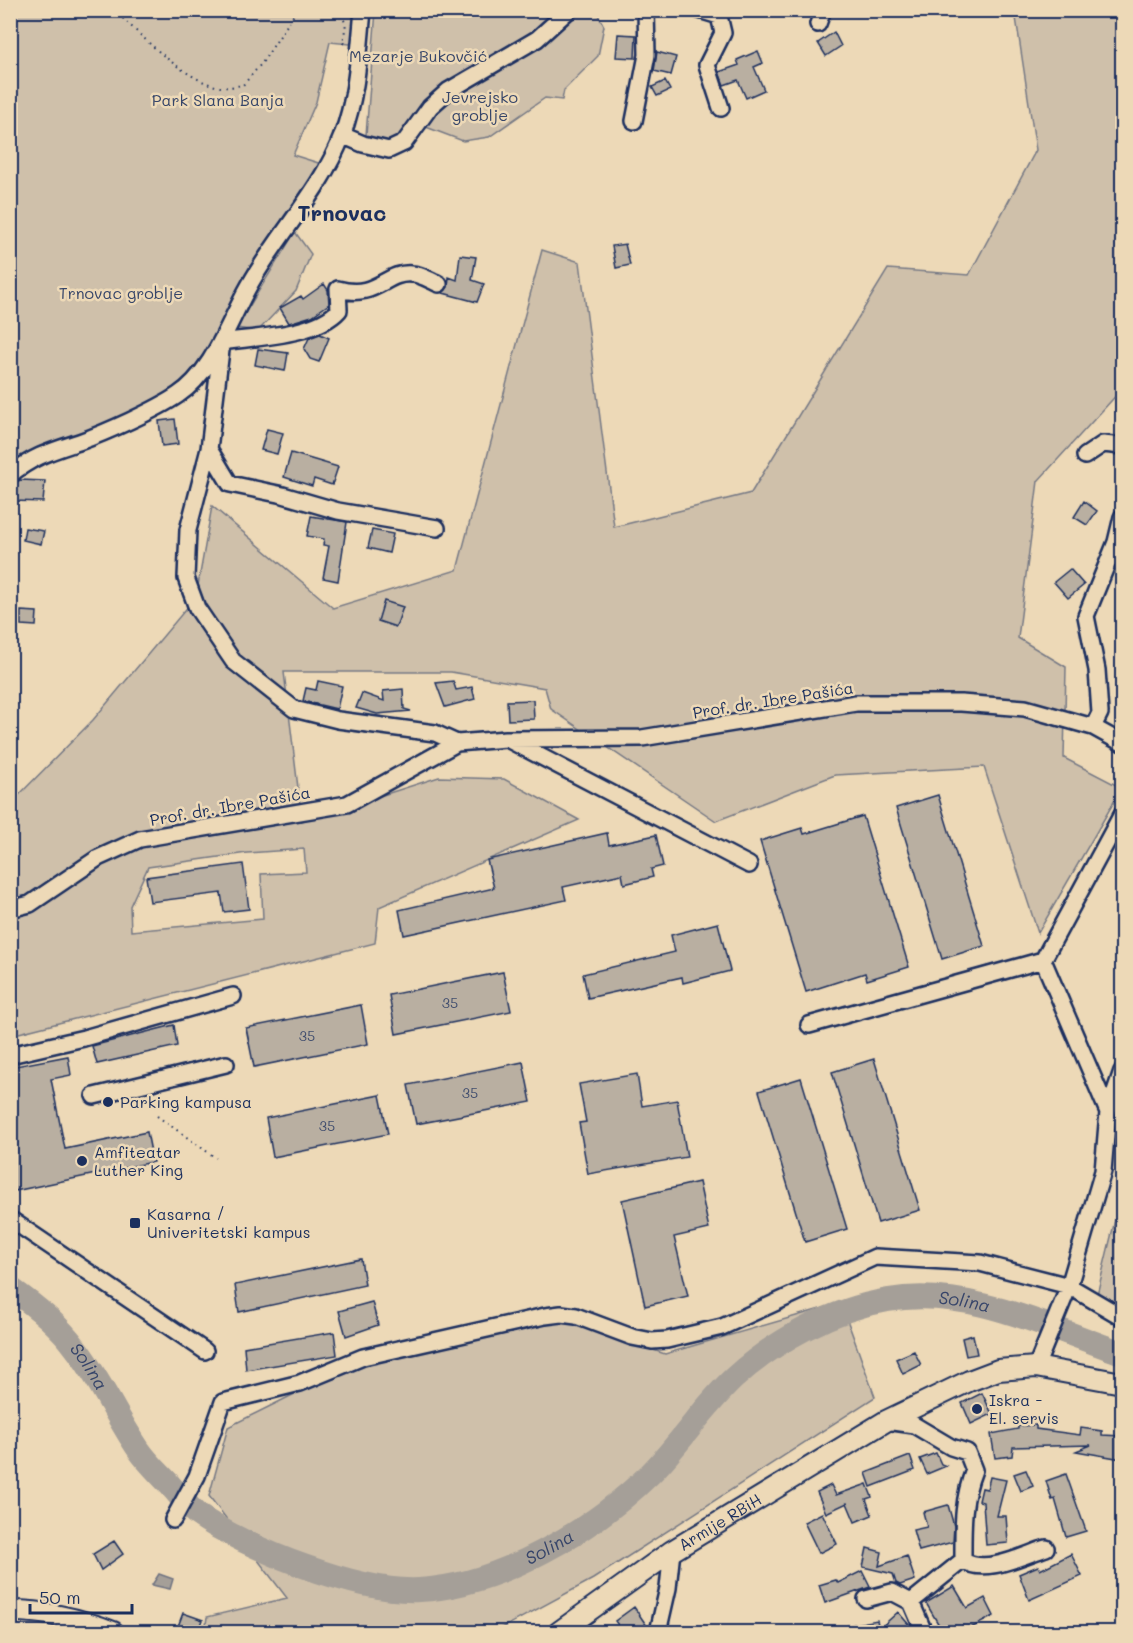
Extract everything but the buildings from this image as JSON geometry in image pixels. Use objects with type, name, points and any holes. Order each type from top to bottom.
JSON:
[{"type":"main road","name":"Armije RBiH","points":[[560,1632],[672,1551],[886,1421],[948,1390],[998,1370],[1036,1367],[1122,1383]]},
{"type":"main road","points":[[10,1611],[38,1611],[113,1632]]},
{"type":"street","name":"Prof. dr. Ibre Pašića","points":[[10,475],[43,452],[80,441],[178,395],[191,383],[222,342],[249,285],[328,166],[342,135],[352,101],[363,10]]},
{"type":"street","points":[[342,135],[363,144],[389,150],[404,143],[430,107],[448,91],[537,39],[569,10]]},
{"type":"street","points":[[634,121],[647,55],[646,10]]},
{"type":"street","points":[[699,10],[719,16],[723,33],[707,65],[721,108]]},
{"type":"street","points":[[222,342],[303,330],[332,318],[339,310],[338,289],[351,293],[363,292],[390,279],[412,273],[439,285]]},
{"type":"street","name":"Prof. dr. Ibre Pašića","points":[[222,342],[209,449],[188,530],[186,578],[197,608],[233,661],[294,709],[339,720],[435,733],[457,743]]},
{"type":"street","points":[[1085,456],[1103,444],[1122,446]]},
{"type":"street","points":[[209,449],[230,484],[283,495],[338,512],[437,528]]},
{"type":"street","points":[[1093,727],[1100,713],[1097,670],[1086,616],[1116,542],[1122,517]]},
{"type":"street","name":"Prof. dr. Ibre Pašića","points":[[10,909],[30,904],[98,858],[140,839],[347,804],[457,743],[506,739],[642,738],[856,703],[961,703],[1025,708],[1093,727],[1122,743]]},
{"type":"street","points":[[506,739],[749,866]]},
{"type":"street","points":[[809,1025],[1044,960],[1122,814]]},
{"type":"street","points":[[1044,960],[1108,1112]]},
{"type":"street","points":[[10,1055],[84,1038],[233,996]]},
{"type":"street","points":[[94,1096],[226,1064]]},
{"type":"street","points":[[1036,1367],[1069,1286],[1103,1171],[1108,1112],[1122,1071]]},
{"type":"street","points":[[10,1219],[206,1351]]},
{"type":"street","points":[[173,1520],[197,1476],[223,1402],[300,1383],[363,1357],[545,1316],[561,1314],[576,1316],[632,1337],[652,1341],[667,1340],[722,1327],[875,1257],[980,1263],[1069,1286],[1122,1317]]},
{"type":"street","points":[[886,1421],[943,1429]]},
{"type":"street","points":[[914,1425],[951,1448],[967,1452],[974,1470],[965,1491],[963,1560]]},
{"type":"street","points":[[963,1560],[971,1566],[978,1566],[1001,1562],[1046,1548]]},
{"type":"street","points":[[658,1632],[668,1588],[672,1551]]},
{"type":"street","points":[[911,1602],[963,1560]]},
{"type":"street","points":[[867,1599],[892,1592],[911,1602],[924,1632]]},
{"type":"path","points":[[114,10],[158,50],[199,80],[221,88],[243,85],[262,63],[297,10]]},
{"type":"path","points":[[460,19],[468,10]]},
{"type":"path","points":[[157,1116],[216,1158]]},
{"type":"green space","points":[[11,11],[363,11],[360,45],[330,42],[316,102],[293,155],[328,166],[191,383],[11,475]]},
{"type":"green space","points":[[376,11],[596,11],[604,26],[598,56],[564,90],[562,100],[545,98],[489,137],[463,141],[418,124],[404,143],[379,145],[366,135]]},
{"type":"green space","points":[[1015,11],[1122,11],[1122,389],[1038,481],[1018,638],[1066,667],[1064,758],[1122,788],[1038,933],[984,767],[835,775],[716,821],[551,709],[545,688],[451,672],[284,672],[302,821],[439,777],[504,779],[579,820],[379,907],[375,943],[11,1035],[11,803],[93,720],[196,597],[212,506],[333,608],[457,570],[542,250],[580,262],[614,527],[751,493],[888,269],[969,275],[1036,150]],"holes":[[[304,849],[306,872],[261,874],[263,919],[131,931],[130,906],[148,867],[247,853]]]},
{"type":"green space","points":[[295,232],[311,254],[296,291],[258,331],[236,328]]},
{"type":"green space","points":[[1115,1220],[1122,1223],[1122,1310],[1095,1303]]},
{"type":"green space","points":[[841,1303],[875,1397],[593,1579],[495,1632],[205,1632],[207,1617],[287,1598],[209,1496],[228,1427],[353,1365],[559,1319],[665,1354]]},
{"type":"shaded area","points":[[159,1574],[173,1579],[170,1589],[152,1585]]},
{"type":"waterway","name":"Solina","points":[[10,1288],[45,1315],[69,1339],[84,1359],[143,1455],[198,1515],[245,1541],[304,1566],[336,1577],[394,1589],[419,1590],[450,1586],[481,1578],[543,1552],[573,1534],[627,1495],[650,1474],[723,1389],[750,1364],[806,1328],[867,1304],[918,1297],[978,1304],[1008,1312],[1122,1353]]},
{"type":"place","name":"Parking kampusa","points":[[108,1102]]},
{"type":"place","name":"Amfiteatar Luther King","points":[[82,1161]]},
{"type":"place","name":"Kasarna / Univeritetski kampus","points":[[135,1223]]},
{"type":"place","name":"Iskra - El. servis","points":[[977,1409]]},
{"type":"district","name":"Trnovac","points":[[342,213]]},
{"type":"park label","name":"Mezarje Bukovčić","points":[[418,56]]},
{"type":"park label","name":"Park Slana Banja","points":[[218,100]]},
{"type":"park label","name":"Jevrejsko groblje","points":[[480,106]]},
{"type":"park label","name":"Trnovac groblje","points":[[121,293]]}]
